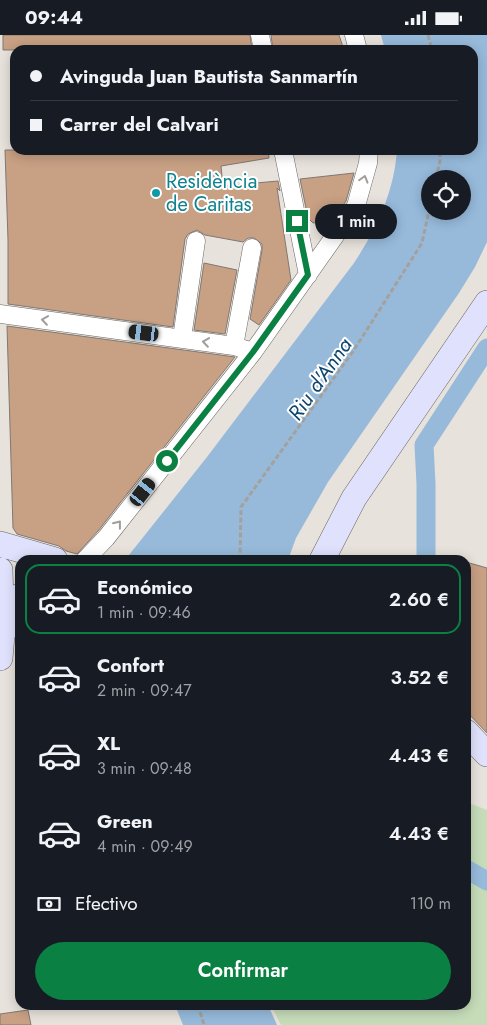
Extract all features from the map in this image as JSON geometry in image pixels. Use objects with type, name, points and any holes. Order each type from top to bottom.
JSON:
[{"type":"main road","points":[[325,555],[354,498],[487,303]]},
{"type":"main road","points":[[0,544],[34,555]]},
{"type":"main road","points":[[0,570],[1,647]]},
{"type":"main road","points":[[1,647],[15,609]]},
{"type":"main road","points":[[471,737],[487,754]]},
{"type":"street","points":[[284,155],[308,275]]},
{"type":"street","points":[[90,555],[106,539],[253,352],[308,275],[356,206],[369,155]]},
{"type":"street","points":[[182,338],[196,241]]},
{"type":"street","points":[[234,346],[252,248]]},
{"type":"street","points":[[0,314],[182,338],[234,346],[253,352]]},
{"type":"path","points":[[438,170],[440,155]]},
{"type":"path","points":[[240,555],[241,507],[354,350],[422,243],[427,220]]},
{"type":"path","points":[[200,1010],[204,1025]]},
{"type":"green space","points":[[471,804],[487,810],[487,1025],[281,1025],[274,1010],[471,1010]]},
{"type":"water","name":"Riu d'Anna","points":[[381,35],[487,35],[487,242],[475,267],[459,293],[328,482],[296,538],[290,555],[129,555],[207,457],[354,263],[377,223],[392,180],[396,155],[478,155],[478,45],[384,45]]},
{"type":"water","points":[[177,1010],[270,1010],[277,1025],[183,1025]]},
{"type":"building","points":[[3,35],[250,35],[251,45],[10,45],[10,50],[3,50]]},
{"type":"building","points":[[271,35],[339,35],[342,45],[272,45]]},
{"type":"building","points":[[5,150],[10,150],[10,155],[269,155],[269,158],[221,166],[223,186],[278,181],[280,191],[277,188],[291,280],[259,325],[250,319],[262,244],[254,238],[248,238],[243,242],[205,235],[197,230],[188,234],[185,239],[173,327],[8,304]]},
{"type":"building","points":[[354,173],[346,201],[332,221],[313,223],[308,218],[300,179]]},
{"type":"building","points":[[204,263],[237,270],[225,334],[194,330]]},
{"type":"building","points":[[7,326],[235,357],[98,531],[77,554],[66,551],[59,546],[17,534],[13,528]]},
{"type":"building","points":[[471,563],[487,568],[487,733],[471,716]]},
{"type":"building","points":[[28,1010],[31,1025],[0,1025],[0,1014]]},
{"type":"waterway","points":[[426,555],[424,445],[487,348]]},
{"type":"waterway","points":[[471,872],[487,881]]},
{"type":"place","name":"Residència de Caritas","points":[[156,193]]},
{"type":"route","points":[[167,461],[253,352],[308,275],[297,221]]}]
